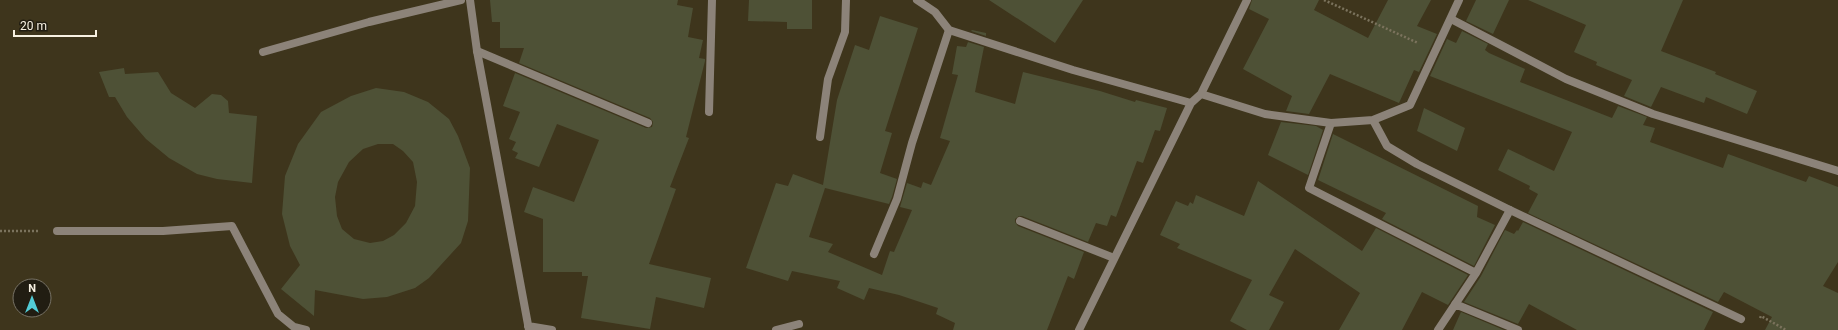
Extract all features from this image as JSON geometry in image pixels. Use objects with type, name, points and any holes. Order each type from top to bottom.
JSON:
[{"type":"street","points":[[263,52],[369,22],[461,0]]},
{"type":"street","points":[[470,0],[477,51],[529,328],[552,330]]},
{"type":"street","points":[[709,112],[712,0]]},
{"type":"street","points":[[820,137],[828,79],[845,32],[846,0]]},
{"type":"street","points":[[917,0],[936,12],[949,30],[1073,70],[1191,103]]},
{"type":"street","points":[[1079,330],[1191,103],[1201,94],[1247,0]]},
{"type":"street","points":[[1201,94],[1265,114],[1331,123],[1373,120],[1410,105],[1459,0]]},
{"type":"street","points":[[1451,19],[1566,79],[1653,114],[1838,171]]},
{"type":"street","points":[[874,254],[897,199],[912,144],[949,30]]},
{"type":"street","points":[[477,51],[648,123]]},
{"type":"street","points":[[1373,120],[1387,146],[1417,164],[1510,210],[1741,319]]},
{"type":"street","points":[[1331,123],[1309,188],[1476,273]]},
{"type":"street","points":[[1438,330],[1476,273],[1510,210]]},
{"type":"street","points":[[1020,221],[1114,258]]},
{"type":"street","points":[[56,231],[163,231],[232,226],[278,314],[294,327],[306,330]]},
{"type":"street","points":[[1455,304],[1518,330]]},
{"type":"street","points":[[776,330],[799,324]]},
{"type":"path","points":[[1324,0],[1434,51]]},
{"type":"path","points":[[0,231],[56,231]]},
{"type":"path","points":[[1741,319],[1756,324],[1761,316],[1786,330]]},
{"type":"building","points":[[490,0],[678,0],[677,5],[693,8],[688,37],[703,40],[699,58],[705,59],[705,61],[686,137],[689,138],[670,187],[676,189],[649,264],[711,278],[704,308],[656,297],[650,329],[581,318],[588,276],[582,276],[582,272],[543,272],[543,219],[524,212],[533,187],[574,202],[599,140],[557,124],[539,167],[515,158],[518,153],[512,150],[516,142],[509,139],[520,112],[503,106],[515,73],[646,128],[652,127],[653,122],[650,118],[519,63],[524,48],[500,48],[500,22],[492,22]]},
{"type":"building","points":[[749,0],[812,0],[812,29],[787,29],[787,22],[748,21]]},
{"type":"building","points":[[989,0],[1083,0],[1055,43]]},
{"type":"building","points":[[1252,0],[1319,0],[1314,10],[1368,38],[1388,0],[1431,0],[1417,26],[1437,34],[1419,72],[1414,70],[1399,103],[1330,74],[1309,114],[1286,111],[1292,96],[1243,69],[1269,19],[1249,9]]},
{"type":"building","points":[[1476,0],[1509,0],[1493,34],[1466,21]]},
{"type":"building","points":[[1528,0],[1683,0],[1661,51],[1716,72],[1715,74],[1757,91],[1747,114],[1706,97],[1704,103],[1661,87],[1651,107],[1624,96],[1632,80],[1596,65],[1597,62],[1574,52],[1586,25]]},
{"type":"building","points":[[880,16],[918,28],[885,131],[892,133],[880,173],[897,179],[892,197],[889,204],[825,188],[809,237],[833,244],[828,252],[882,275],[890,251],[894,252],[912,210],[900,207],[907,183],[921,188],[923,182],[931,185],[950,141],[940,138],[958,75],[952,74],[957,46],[966,47],[968,42],[984,47],[975,92],[1015,104],[1023,72],[1100,91],[1135,102],[1136,100],[1167,108],[1160,131],[1155,130],[1143,163],[1137,161],[1116,217],[1111,215],[1107,226],[1096,223],[1088,242],[1022,216],[1015,219],[1018,226],[1084,252],[1074,279],[1068,276],[1047,330],[953,330],[955,323],[936,314],[938,308],[899,295],[869,288],[864,300],[837,288],[840,281],[792,271],[788,281],[746,268],[776,183],[788,186],[793,174],[823,185],[837,100],[855,45],[869,50]]},
{"type":"building","points":[[971,31],[986,33],[986,36]]},
{"type":"building","points":[[1462,31],[1488,44],[1485,50],[1489,53],[1525,69],[1520,82],[1612,118],[1618,106],[1647,117],[1643,125],[1655,128],[1650,142],[1723,168],[1728,154],[1806,182],[1809,176],[1838,187],[1838,262],[1823,286],[1838,293],[1838,330],[1765,330],[1772,317],[1724,292],[1718,302],[1528,213],[1538,194],[1529,189],[1530,186],[1498,170],[1508,149],[1554,171],[1572,132],[1430,76],[1447,39],[1456,43]]},
{"type":"building","points":[[124,68],[125,74],[158,72],[171,93],[195,108],[212,94],[221,95],[228,101],[229,113],[257,116],[252,183],[217,179],[197,174],[169,158],[146,139],[127,117],[115,97],[109,97],[99,72]]},
{"type":"building","points":[[376,88],[404,92],[428,102],[449,119],[458,136],[470,168],[468,221],[461,243],[429,278],[415,288],[387,297],[363,299],[315,290],[314,316],[281,289],[300,265],[290,246],[282,214],[285,176],[298,144],[321,112],[351,96]],"holes":[[[378,144],[393,144],[403,151],[413,162],[417,182],[415,206],[406,223],[394,235],[383,241],[370,243],[354,239],[342,229],[337,216],[335,197],[338,182],[349,162],[363,149]]]},
{"type":"building","points":[[1424,108],[1465,128],[1457,151],[1417,131]]},
{"type":"building","points":[[1281,122],[1316,126],[1323,130],[1308,175],[1268,155]]},
{"type":"building","points":[[1333,134],[1478,206],[1477,217],[1495,225],[1474,266],[1382,219],[1386,213],[1318,180]]},
{"type":"building","points":[[1258,181],[1362,251],[1376,228],[1468,275],[1448,305],[1422,292],[1402,330],[1339,330],[1360,293],[1295,249],[1269,295],[1284,302],[1269,330],[1247,330],[1230,321],[1252,280],[1177,248],[1180,244],[1160,235],[1176,201],[1188,206],[1190,202],[1193,204],[1196,195],[1244,216]]},
{"type":"building","points":[[1523,222],[1713,312],[1704,330],[1577,330],[1529,304],[1518,324],[1464,302],[1481,276],[1505,230],[1514,234],[1517,230],[1518,231]]},
{"type":"building","points":[[1461,312],[1504,330],[1453,330]]}]
